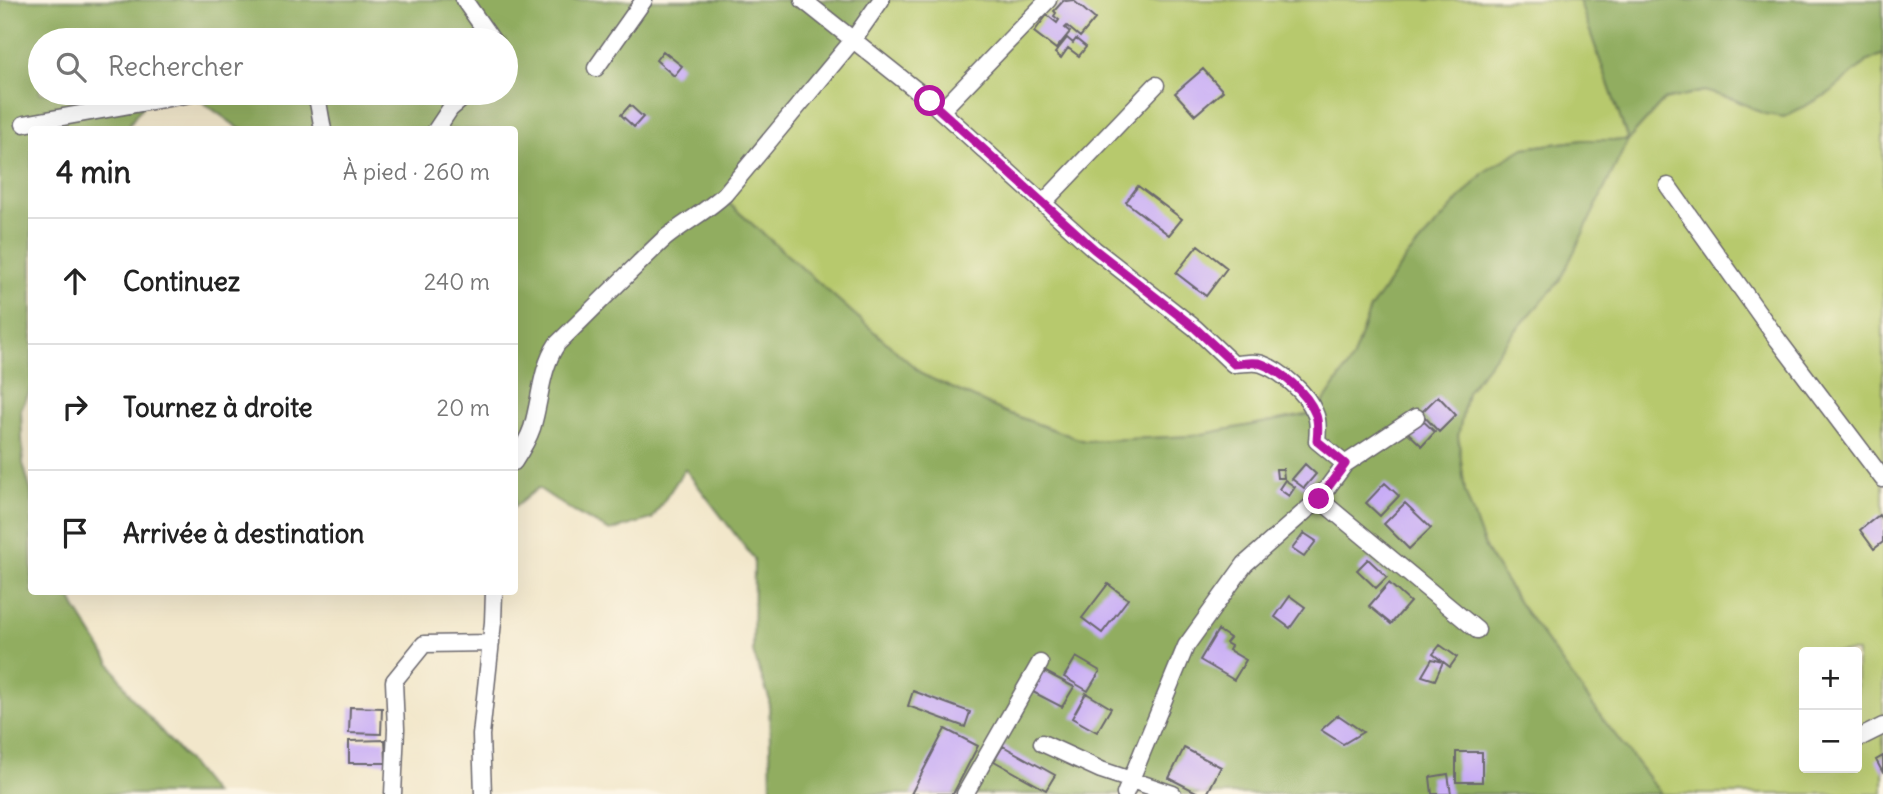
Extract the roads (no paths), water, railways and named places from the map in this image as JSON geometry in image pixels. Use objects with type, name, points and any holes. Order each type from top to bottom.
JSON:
[{"type":"street","points":[[464,0],[484,28]]},
{"type":"street","points":[[596,68],[644,0]]},
{"type":"street","points":[[803,0],[942,111],[1094,249],[1195,328],[1234,364],[1260,363],[1294,385],[1315,413],[1317,441],[1345,464]]},
{"type":"street","points":[[518,454],[532,428],[544,371],[557,344],[664,240],[725,194],[853,40],[881,0]]},
{"type":"street","points":[[942,111],[1048,0]]},
{"type":"street","points":[[1043,203],[1156,85]]},
{"type":"street","points":[[24,124],[130,105]]},
{"type":"street","points":[[319,105],[322,126]]},
{"type":"street","points":[[439,126],[455,105]]},
{"type":"street","points":[[1668,187],[1778,340],[1883,479]]},
{"type":"street","points":[[1128,787],[1186,646],[1245,564],[1319,499],[1345,464],[1416,417]]},
{"type":"street","points":[[1319,499],[1477,630]]},
{"type":"street","points":[[483,794],[481,735],[494,595]]},
{"type":"street","points":[[393,794],[396,729],[394,681],[424,644],[491,643]]},
{"type":"street","points":[[965,794],[1040,663]]},
{"type":"street","points":[[1862,736],[1883,726]]},
{"type":"street","points":[[1042,743],[1101,769],[1128,787],[1174,794]]}]
